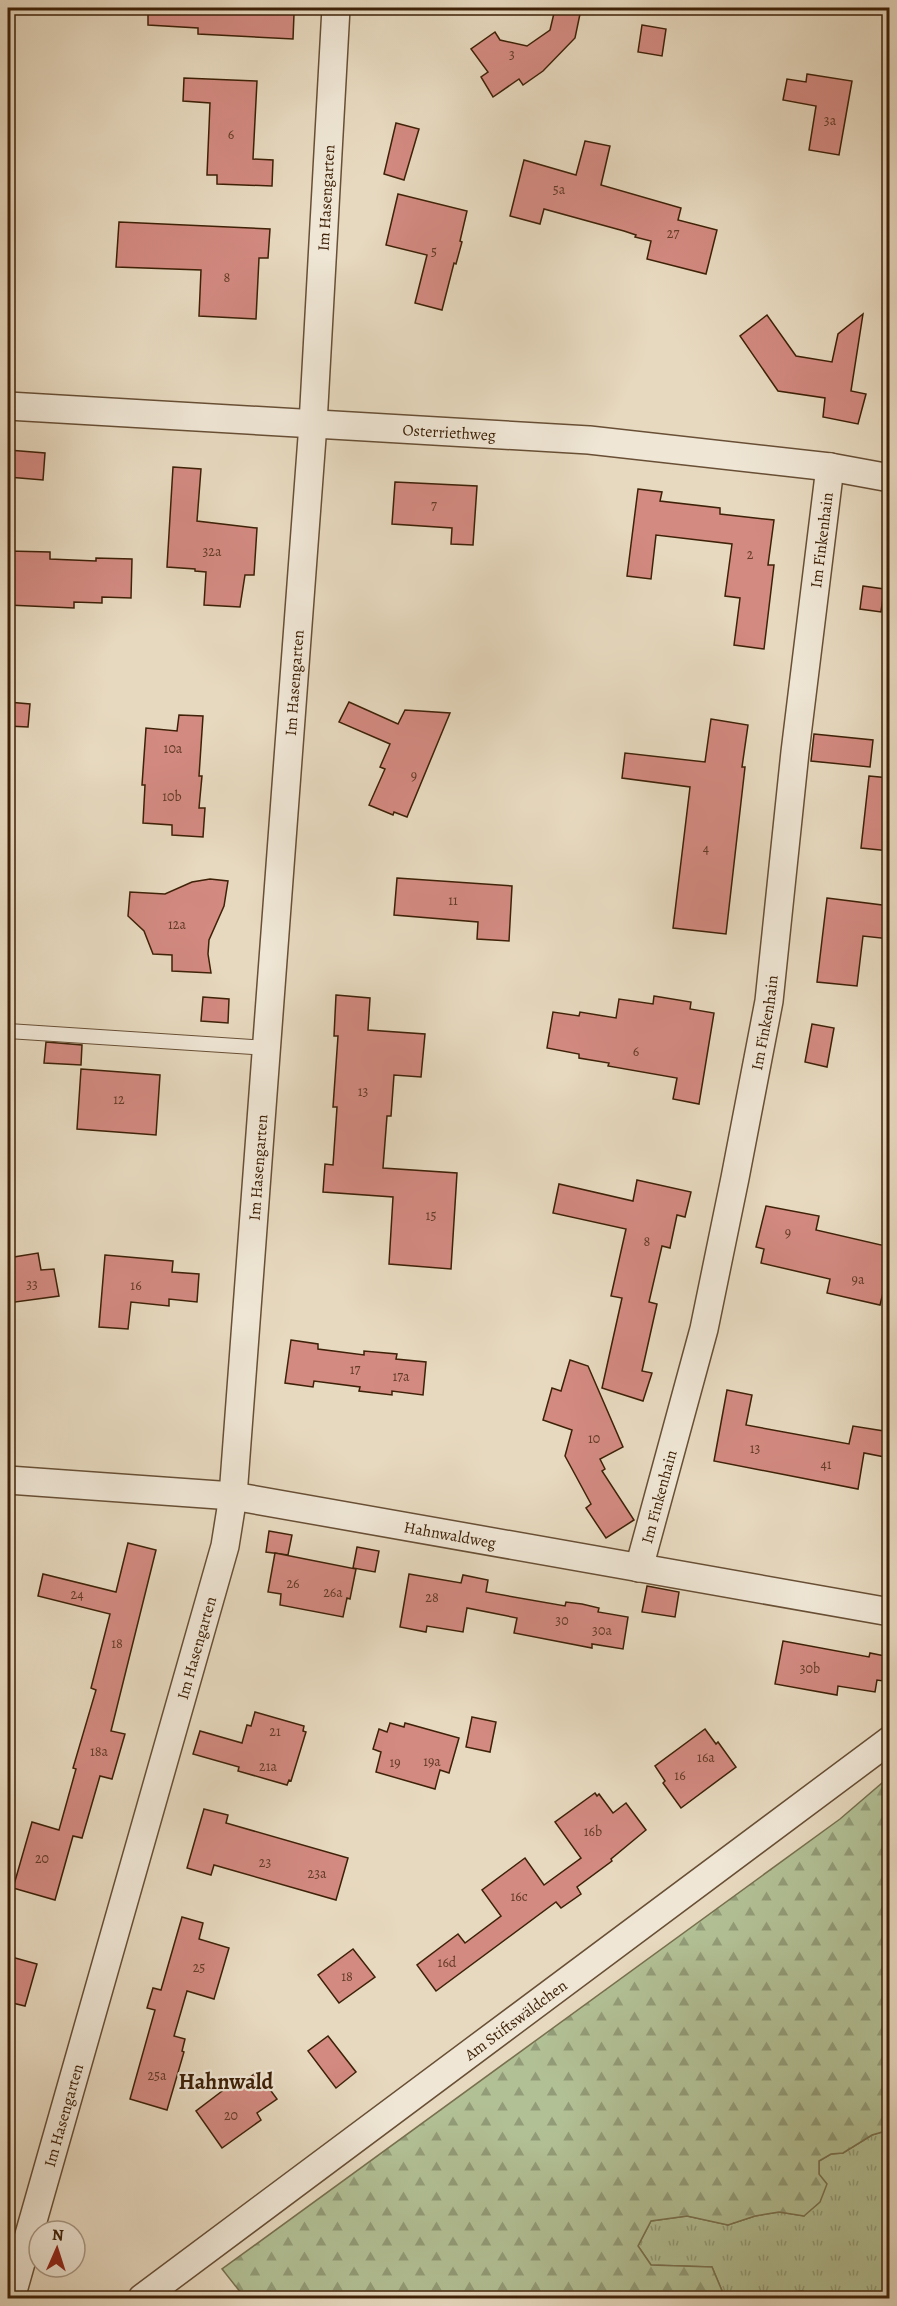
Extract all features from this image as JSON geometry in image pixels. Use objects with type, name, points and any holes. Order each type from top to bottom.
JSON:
[{"type":"street","name":"Im Hasengarten","points":[[11,2298],[225,1546],[233,1496],[313,424],[336,8]]},
{"type":"street","name":"Osterriethweg","points":[[8,406],[589,440],[830,467],[890,478]]},
{"type":"street","name":"Im Finkenhain","points":[[639,1568],[704,1329],[769,1001],[795,752],[830,467]]},
{"type":"street","name":"Hahnwaldweg","points":[[8,1480],[233,1496],[890,1612]]},
{"type":"street","name":"Am Stiftswäldchen","points":[[142,2298],[890,1740]]},
{"type":"lane","points":[[8,1031],[267,1048]]},
{"type":"green space","points":[[889,1777],[889,2130],[872,2135],[843,2153],[831,2154],[819,2161],[819,2174],[827,2184],[820,2202],[804,2216],[779,2212],[755,2216],[728,2225],[687,2216],[651,2221],[638,2246],[651,2265],[712,2267],[725,2298],[245,2298],[222,2269],[840,1819]]},
{"type":"green space","points":[[889,2130],[889,2298],[807,2298],[803,2291],[725,2298],[712,2267],[651,2265],[638,2246],[651,2221],[687,2216],[728,2225],[755,2216],[779,2212],[804,2216],[819,2174],[819,2161],[831,2154],[843,2153],[872,2135]]},
{"type":"green space","points":[[803,2291],[807,2298],[725,2298]]},
{"type":"building","points":[[148,8],[254,8],[254,12],[294,14],[293,39],[198,34],[198,28],[148,25]]},
{"type":"building","points":[[555,9],[580,14],[575,38],[543,71],[523,85],[519,79],[493,97],[481,77],[488,72],[471,49],[495,32],[500,40],[527,46],[550,30]]},
{"type":"building","points":[[642,25],[666,29],[662,56],[638,52]]},
{"type":"building","points":[[807,74],[852,81],[839,155],[809,150],[816,106],[783,100],[787,79],[806,82]]},
{"type":"building","points":[[184,78],[257,81],[253,159],[273,160],[272,186],[217,184],[217,175],[207,175],[210,103],[183,101]]},
{"type":"building","points":[[396,123],[419,129],[404,180],[384,174]]},
{"type":"building","points":[[585,141],[610,146],[601,185],[681,208],[678,220],[717,230],[706,274],[647,259],[651,241],[635,237],[636,235],[624,231],[544,209],[540,224],[510,216],[524,160],[576,175]]},
{"type":"building","points":[[398,194],[467,211],[460,241],[462,242],[442,310],[415,303],[427,255],[386,245]]},
{"type":"building","points":[[119,222],[270,229],[268,258],[259,258],[256,319],[199,316],[201,270],[116,267]]},
{"type":"building","points":[[863,314],[851,391],[866,394],[858,424],[823,417],[825,398],[778,391],[740,336],[767,315],[796,356],[832,362],[838,334]]},
{"type":"building","points":[[8,450],[45,453],[43,480],[8,477]]},
{"type":"building","points":[[173,467],[201,469],[197,521],[257,528],[254,575],[245,575],[240,607],[204,605],[206,572],[167,567]]},
{"type":"building","points":[[395,482],[477,486],[473,545],[451,544],[452,528],[392,524]]},
{"type":"building","points":[[638,489],[662,492],[660,501],[720,508],[720,514],[774,520],[768,565],[774,565],[764,649],[734,645],[740,598],[725,596],[732,544],[656,535],[651,579],[627,576]]},
{"type":"building","points":[[8,551],[50,552],[50,559],[96,561],[96,558],[132,559],[131,598],[102,597],[102,603],[74,602],[74,608],[8,605]]},
{"type":"building","points":[[863,586],[884,589],[881,612],[860,609]]},
{"type":"building","points":[[8,702],[30,704],[28,727],[8,726]]},
{"type":"building","points":[[349,702],[398,724],[405,710],[450,713],[407,817],[394,812],[393,815],[369,805],[385,769],[380,767],[390,744],[339,722]]},
{"type":"building","points":[[179,715],[203,716],[199,808],[205,808],[203,837],[172,835],[172,825],[143,823],[145,785],[142,785],[146,728],[177,731]]},
{"type":"building","points":[[711,719],[748,725],[726,934],[673,928],[690,787],[622,778],[625,753],[705,762]]},
{"type":"building","points":[[814,734],[873,740],[870,767],[811,761]]},
{"type":"building","points":[[869,776],[890,778],[890,851],[861,848]]},
{"type":"building","points":[[397,878],[512,886],[509,941],[477,939],[478,922],[394,915]]},
{"type":"building","points":[[210,879],[228,881],[224,906],[209,940],[208,954],[211,973],[172,971],[172,955],[153,954],[144,931],[128,916],[130,892],[165,894],[192,882]]},
{"type":"building","points":[[827,898],[890,906],[890,939],[863,936],[857,986],[817,982]]},
{"type":"building","points":[[336,995],[370,998],[368,1030],[425,1034],[421,1077],[394,1075],[391,1116],[387,1116],[383,1168],[457,1173],[451,1269],[389,1264],[393,1197],[323,1192],[325,1164],[333,1165],[337,1107],[333,1107],[338,1036],[334,1036]]},
{"type":"building","points":[[654,996],[691,1002],[690,1009],[714,1013],[699,1104],[673,1099],[677,1078],[608,1066],[609,1063],[579,1058],[579,1054],[547,1048],[553,1012],[579,1016],[580,1012],[616,1018],[619,999],[653,1004]]},
{"type":"building","points":[[203,997],[229,999],[228,1023],[201,1021]]},
{"type":"building","points":[[812,1024],[834,1028],[827,1067],[805,1062]]},
{"type":"building","points":[[46,1042],[82,1045],[81,1065],[44,1063]]},
{"type":"building","points":[[81,1069],[160,1075],[156,1135],[77,1129]]},
{"type":"building","points":[[637,1180],[691,1192],[685,1217],[677,1215],[670,1248],[662,1246],[649,1302],[657,1304],[642,1371],[652,1373],[643,1401],[602,1388],[622,1298],[611,1296],[626,1229],[553,1213],[559,1184],[633,1201]]},
{"type":"building","points":[[766,1206],[819,1216],[816,1230],[890,1247],[890,1265],[880,1305],[827,1293],[830,1279],[761,1263],[764,1249],[756,1247]]},
{"type":"building","points":[[38,1253],[41,1270],[54,1269],[59,1296],[8,1303],[8,1258]]},
{"type":"building","points":[[105,1255],[173,1261],[172,1272],[199,1274],[197,1302],[169,1299],[169,1306],[131,1302],[128,1329],[99,1327]]},
{"type":"building","points":[[291,1340],[318,1344],[318,1349],[364,1355],[364,1351],[397,1354],[396,1359],[426,1362],[423,1395],[392,1391],[392,1395],[359,1391],[360,1387],[314,1381],[313,1387],[285,1383]]},
{"type":"building","points":[[570,1360],[588,1366],[623,1447],[600,1459],[605,1469],[602,1471],[634,1520],[606,1538],[586,1508],[591,1504],[565,1456],[572,1430],[543,1420],[552,1388],[561,1391]]},
{"type":"building","points":[[727,1390],[752,1395],[746,1425],[849,1444],[853,1426],[890,1432],[890,1458],[864,1453],[858,1489],[714,1461]]},
{"type":"building","points":[[269,1531],[292,1535],[288,1555],[266,1552]]},
{"type":"building","points":[[128,1543],[156,1550],[111,1731],[125,1734],[112,1779],[100,1776],[82,1838],[73,1836],[55,1900],[13,1888],[32,1822],[59,1830],[76,1769],[73,1768],[96,1690],[91,1688],[110,1614],[38,1596],[43,1574],[116,1592]]},
{"type":"building","points":[[357,1547],[379,1551],[375,1572],[353,1568]]},
{"type":"building","points":[[275,1553],[356,1569],[350,1599],[347,1598],[343,1617],[280,1605],[281,1594],[268,1592]]},
{"type":"building","points":[[409,1574],[461,1583],[463,1575],[488,1580],[486,1592],[565,1606],[566,1602],[582,1604],[599,1608],[598,1612],[628,1617],[623,1649],[592,1644],[592,1648],[514,1633],[517,1618],[467,1608],[463,1632],[427,1626],[426,1632],[400,1627]]},
{"type":"building","points":[[647,1586],[679,1592],[675,1617],[642,1612]]},
{"type":"building","points":[[783,1641],[869,1657],[870,1653],[890,1657],[890,1682],[877,1680],[875,1692],[838,1686],[837,1695],[775,1684]]},
{"type":"building","points":[[255,1712],[304,1726],[303,1731],[306,1732],[291,1781],[289,1780],[287,1785],[238,1771],[239,1767],[193,1754],[200,1731],[242,1743],[247,1725],[251,1726]]},
{"type":"building","points":[[472,1717],[496,1722],[490,1752],[466,1747]]},
{"type":"building","points":[[390,1723],[404,1727],[405,1723],[459,1738],[449,1773],[440,1770],[435,1789],[376,1772],[381,1752],[373,1749],[379,1729],[387,1732]]},
{"type":"building","points":[[705,1729],[716,1744],[718,1742],[736,1767],[681,1808],[663,1783],[665,1781],[655,1766]]},
{"type":"building","points":[[595,1793],[597,1796],[599,1794],[613,1813],[626,1803],[646,1830],[611,1859],[612,1861],[577,1887],[581,1894],[561,1908],[556,1902],[436,1991],[417,1965],[458,1934],[465,1943],[501,1916],[482,1890],[525,1858],[544,1885],[581,1858],[555,1822]]},
{"type":"building","points":[[204,1809],[228,1815],[226,1823],[348,1858],[336,1900],[214,1865],[211,1875],[187,1868]]},
{"type":"building","points":[[182,1917],[203,1923],[199,1939],[229,1948],[214,1999],[187,1991],[174,2036],[185,2039],[182,2051],[184,2052],[167,2110],[130,2099],[155,2010],[147,2008],[153,1988],[161,1990]]},
{"type":"building","points":[[353,1949],[375,1977],[339,2003],[318,1975]]},
{"type":"building","points":[[8,1956],[37,1964],[25,2006],[8,2002]]},
{"type":"building","points":[[328,2036],[356,2072],[336,2088],[308,2051]]},
{"type":"building","points":[[257,2072],[277,2099],[257,2113],[261,2120],[222,2148],[196,2111],[234,2082],[237,2087]]},
{"type":"district","name":"Hahnwald","points":[[226,2081]]}]
